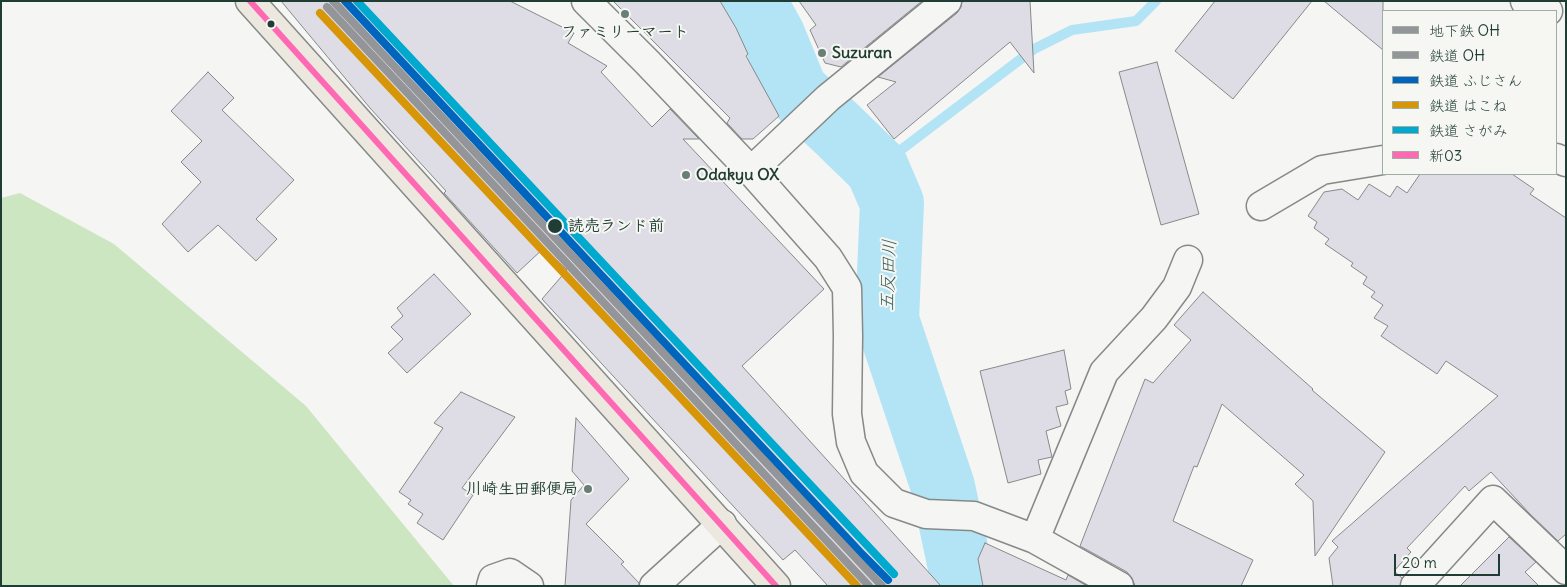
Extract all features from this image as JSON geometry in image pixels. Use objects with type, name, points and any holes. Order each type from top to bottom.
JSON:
[{"type":"main road","points":[[250,1],[776,586]]},
{"type":"street","points":[[586,1],[751,171],[828,258],[847,288],[848,414],[851,442],[864,473],[894,503],[926,514],[974,516],[1035,539],[1119,586]]},
{"type":"street","points":[[751,171],[828,98],[946,1]]},
{"type":"street","points":[[1525,1],[1546,10]]},
{"type":"street","points":[[1261,206],[1322,170],[1382,160]]},
{"type":"street","points":[[1035,539],[1104,372],[1154,318],[1176,287],[1188,260]]},
{"type":"street","points":[[1415,586],[1492,500],[1566,570]]},
{"type":"street","points":[[654,586],[722,524]]},
{"type":"street","points":[[491,586],[492,579],[510,572],[528,586]]},
{"type":"green space","points":[[20,193],[114,244],[306,406],[454,586],[1,586],[1,198]]},
{"type":"building","points":[[281,1],[510,1],[574,33],[568,43],[607,66],[601,72],[652,127],[670,109],[699,139],[683,139],[824,289],[742,366],[941,586],[828,586],[795,550],[783,560],[542,299],[567,270],[544,248],[517,273],[444,193],[446,191],[370,108]]},
{"type":"building","points":[[613,1],[720,1],[736,28],[748,54],[746,56],[779,116],[753,139],[742,139],[727,123],[730,118]]},
{"type":"building","points":[[799,1],[922,1],[841,67],[825,63],[810,30],[816,25]]},
{"type":"building","points":[[962,1],[1030,1],[1034,73],[1010,42],[894,139],[867,105],[896,82],[878,77],[957,13]]},
{"type":"building","points":[[1215,1],[1312,1],[1233,99],[1175,51]]},
{"type":"building","points":[[1324,1],[1383,1],[1382,49]]},
{"type":"building","points":[[1157,62],[1199,214],[1161,225],[1119,72]]},
{"type":"building","points":[[208,72],[234,98],[222,110],[294,180],[256,219],[277,239],[256,261],[218,225],[188,252],[162,224],[201,182],[181,162],[202,141],[171,111]]},
{"type":"building","points":[[1419,175],[1513,175],[1534,189],[1530,194],[1566,218],[1566,534],[1558,541],[1491,472],[1469,491],[1465,486],[1407,548],[1411,552],[1394,571],[1402,578],[1400,586],[1333,586],[1329,558],[1338,547],[1332,541],[1498,396],[1446,361],[1437,374],[1381,336],[1388,326],[1374,318],[1383,305],[1371,297],[1375,292],[1363,284],[1367,277],[1351,266],[1353,263],[1325,244],[1329,239],[1314,228],[1317,222],[1308,216],[1324,192],[1342,189],[1358,200],[1369,184],[1390,197],[1397,186],[1407,193]]},
{"type":"building","points":[[434,274],[471,314],[407,373],[388,353],[403,339],[391,327],[403,316],[397,308]]},
{"type":"building","points":[[1203,292],[1312,390],[1385,452],[1315,556],[1313,501],[1295,484],[1304,475],[1222,404],[1197,467],[1194,466],[1173,521],[1253,560],[1241,586],[1135,586],[1127,572],[1080,546],[1145,379],[1153,383],[1191,340],[1174,325]]},
{"type":"building","points":[[1064,350],[1071,389],[1065,391],[1068,404],[1056,407],[1061,426],[1046,431],[1052,457],[1038,460],[1041,474],[1008,483],[980,371]]},
{"type":"building","points":[[461,392],[515,417],[462,488],[473,495],[443,540],[417,523],[423,514],[408,504],[411,500],[399,492],[443,428],[434,423]]},
{"type":"building","points":[[576,418],[629,479],[586,524],[624,562],[621,564],[639,583],[639,586],[565,586],[571,500],[584,485],[572,471]]},
{"type":"building","points":[[1509,537],[1536,562],[1525,572],[1539,586],[1460,586]]},
{"type":"building","points":[[985,543],[1066,580],[1068,575],[1087,586],[983,586],[978,559]]},
{"type":"waterway","name":"五反田川","points":[[754,1],[773,35],[796,91],[877,168],[892,203],[887,320],[943,487],[964,586]]},
{"type":"waterway","points":[[877,168],[1034,49],[1072,30],[1136,21],[1156,1]]},
{"type":"metro line","name":"OH","points":[[333,1],[882,586]]},
{"type":"rail line","name":"ふじさん","points":[[345,1],[888,580]]},
{"type":"rail line","name":"さがみ","points":[[357,1],[894,574]]},
{"type":"rail line","name":"OH","points":[[327,7],[869,586]]},
{"type":"rail line","name":"はこね","points":[[320,13],[857,586]]},
{"type":"transit line","name":"新03","points":[[250,1],[776,586]]},
{"type":"place","name":"ファミリーマート","points":[[625,14]]},
{"type":"place","name":"Suzuran","points":[[822,53]]},
{"type":"place","name":"Odakyu OX","points":[[686,175]]},
{"type":"place","name":"読売ランド前","points":[[555,226]]},
{"type":"place","name":"川崎生田郵便局","points":[[588,489]]}]
